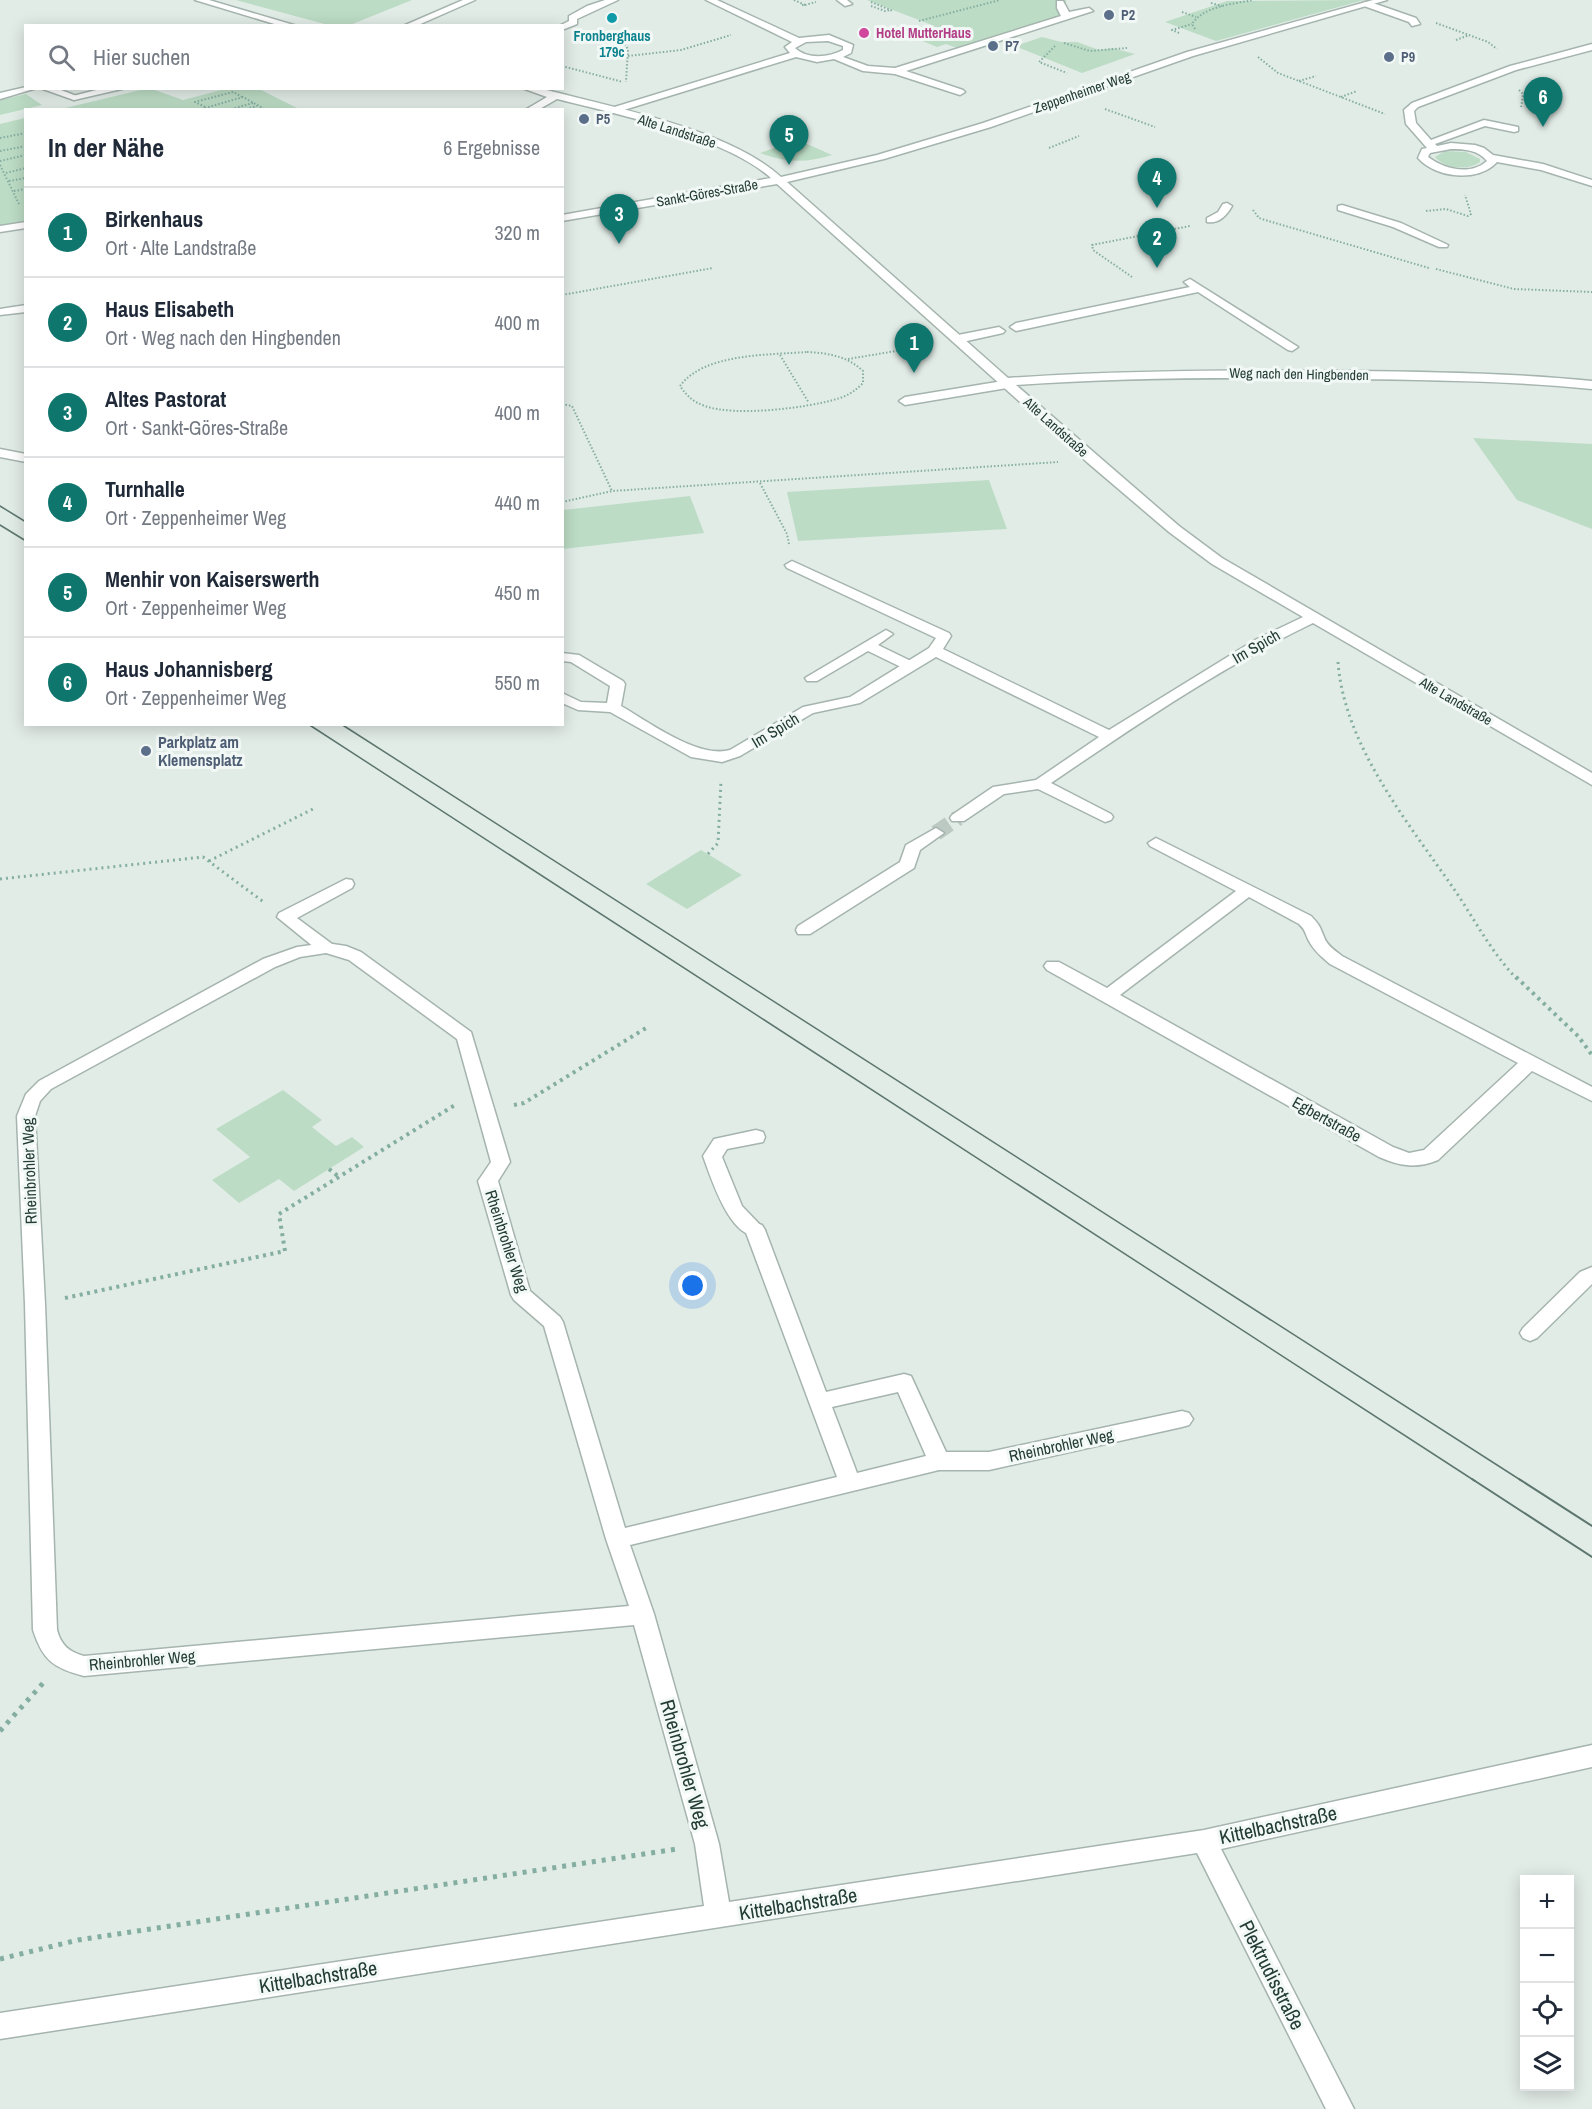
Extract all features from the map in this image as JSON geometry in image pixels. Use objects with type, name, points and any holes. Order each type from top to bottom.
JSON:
[{"type":"street","points":[[199,0],[286,24]]},
{"type":"street","points":[[412,24],[471,0]]},
{"type":"street","points":[[564,26],[574,22],[572,18],[579,13],[614,0]]},
{"type":"street","points":[[710,0],[798,41],[830,38],[848,45],[848,51],[836,57]]},
{"type":"street","points":[[1375,1],[1413,20],[1415,24]]},
{"type":"street","name":"Zeppenheimer Weg","points":[[780,180],[914,148],[1070,97],[1190,54],[1375,1]]},
{"type":"street","points":[[1060,3],[1067,15]]},
{"type":"street","points":[[896,71],[1064,18],[1067,15],[1089,11]]},
{"type":"street","points":[[796,54],[790,47],[798,41]]},
{"type":"street","points":[[1592,46],[1492,76],[1408,110],[1411,124],[1431,146],[1462,146],[1481,151],[1491,158],[1543,167],[1592,183]]},
{"type":"street","points":[[611,111],[796,54],[810,58],[836,57],[866,69],[896,71],[960,92]]},
{"type":"street","points":[[0,96],[25,90]]},
{"type":"street","points":[[51,90],[74,97],[111,90]]},
{"type":"street","name":"Alte Landstraße","points":[[533,90],[718,143],[760,165],[780,180],[1093,460],[1174,529],[1216,561],[1592,780]]},
{"type":"street","points":[[534,108],[555,96]]},
{"type":"street","points":[[1491,158],[1492,162],[1484,169],[1466,171],[1444,169],[1428,163],[1423,158],[1423,154],[1431,146],[1488,122],[1514,129]]},
{"type":"street","name":"Sankt-Göres-Straße","points":[[564,218],[780,180]]},
{"type":"street","points":[[1212,220],[1222,214],[1227,206]]},
{"type":"street","points":[[1342,208],[1397,225],[1443,245]]},
{"type":"street","points":[[0,229],[24,225]]},
{"type":"street","points":[[1185,279],[1292,347]]},
{"type":"street","points":[[1016,327],[1200,288]]},
{"type":"street","points":[[0,312],[24,308]]},
{"type":"street","points":[[958,339],[999,330]]},
{"type":"street","name":"Weg nach den Hingbenden","points":[[905,401],[1007,383],[1087,375],[1232,372],[1426,376],[1592,385]]},
{"type":"street","points":[[0,453],[24,458]]},
{"type":"street","points":[[792,565],[944,636],[935,651],[1110,736]]},
{"type":"street","name":"Im Spich","points":[[958,818],[999,790],[1040,784],[1110,736],[1260,643],[1312,618]]},
{"type":"street","points":[[812,678],[886,634]]},
{"type":"street","points":[[868,645],[910,666]]},
{"type":"street","name":"Im Spich","points":[[722,757],[735,753],[808,710],[855,700],[935,651]]},
{"type":"street","points":[[564,657],[573,658],[618,684],[613,708]]},
{"type":"street","points":[[564,698],[578,706],[613,708],[696,754],[722,757]]},
{"type":"street","points":[[1040,784],[1105,817]]},
{"type":"street","points":[[804,930],[908,864],[912,848],[936,833]]},
{"type":"street","points":[[1156,843],[1305,920],[1314,928],[1316,939],[1324,950],[1336,960],[1592,1095]]},
{"type":"street","points":[[326,948],[285,917],[346,884]]},
{"type":"street","points":[[1108,996],[1248,890]]},
{"type":"street","name":"Rheinbrohler Weg","points":[[643,1614],[84,1666],[64,1661],[49,1646],[45,1630],[35,1304],[26,1116],[32,1098],[45,1084],[269,963],[297,952],[326,948],[355,956],[465,1036],[501,1162],[488,1180],[521,1295],[553,1322],[617,1539],[643,1614],[707,1844],[718,1916]]},
{"type":"street","name":"Egbertstraße","points":[[1053,966],[1404,1160],[1418,1161],[1431,1155],[1530,1062]]},
{"type":"street","points":[[756,1137],[721,1144],[712,1156],[734,1210],[754,1230],[850,1483]]},
{"type":"street","points":[[1530,1333],[1592,1274]]},
{"type":"street","points":[[819,1402],[904,1382],[939,1461]]},
{"type":"street","name":"Rheinbrohler Weg","points":[[617,1539],[939,1461],[989,1461],[1182,1419]]},
{"type":"street","name":"Kittelbachstraße","points":[[0,2026],[1204,1841],[1592,1756]]},
{"type":"street","name":"Plektrudisstraße","points":[[1204,1841],[1340,2109]]},
{"type":"path","points":[[794,0],[804,5],[810,3]]},
{"type":"path","points":[[865,0],[891,10],[885,11],[870,5]]},
{"type":"path","points":[[919,21],[1000,0]]},
{"type":"path","points":[[1179,33],[1172,30],[1191,24],[1197,17],[1222,7],[1253,0]]},
{"type":"path","points":[[1211,3],[1222,7]]},
{"type":"path","points":[[1182,12],[1197,17]]},
{"type":"path","points":[[1431,21],[1488,42],[1502,53],[1531,63]]},
{"type":"path","points":[[564,67],[626,83],[628,50],[620,39],[574,22]]},
{"type":"path","points":[[628,56],[681,50],[763,24]]},
{"type":"path","points":[[1191,24],[1198,30]]},
{"type":"path","points":[[1456,40],[1470,35]]},
{"type":"path","points":[[1068,73],[1039,62],[1059,42],[1090,51],[1127,48]]},
{"type":"path","points":[[1234,42],[1255,54],[1275,72],[1387,115],[1408,117]]},
{"type":"path","points":[[1298,81],[1316,76]]},
{"type":"path","points":[[1488,122],[1521,110],[1524,100],[1523,94],[1515,87],[1492,76]]},
{"type":"path","points":[[243,97],[205,107],[195,102],[233,92],[243,97],[254,103],[259,105],[263,108]]},
{"type":"path","points":[[1340,97],[1357,92]]},
{"type":"path","points":[[1070,97],[1155,127]]},
{"type":"path","points":[[235,108],[254,103]]},
{"type":"path","points":[[249,108],[259,105]]},
{"type":"path","points":[[0,138],[24,133]]},
{"type":"path","points":[[1049,148],[1079,136]]},
{"type":"path","points":[[0,151],[24,146]]},
{"type":"path","points":[[24,156],[0,163],[20,207],[24,206]]},
{"type":"path","points":[[0,176],[24,169]]},
{"type":"path","points":[[9,181],[24,178]]},
{"type":"path","points":[[14,191],[24,189]]},
{"type":"path","points":[[1170,294],[1132,277],[1093,250],[1092,245],[1212,220]]},
{"type":"path","points":[[564,295],[713,268]]},
{"type":"path","points":[[847,359],[958,339]]},
{"type":"path","points":[[823,353],[847,359],[863,371],[864,378],[859,388],[839,398],[809,403],[747,410],[719,410],[689,401],[683,395],[680,386],[686,375],[703,366],[780,355],[823,353]]},
{"type":"path","points":[[780,355],[809,403]]},
{"type":"path","points":[[564,404],[572,406],[612,491]]},
{"type":"path","points":[[564,502],[612,491],[1093,460]]},
{"type":"path","points":[[760,483],[787,534]]},
{"type":"path","points":[[1341,634],[1336,673],[1345,702],[1355,730],[1397,805],[1508,970],[1585,1044],[1592,1055]]},
{"type":"path","points":[[708,854],[718,843],[722,757]]},
{"type":"path","points":[[209,861],[315,808]]},
{"type":"path","points":[[0,879],[203,857],[285,917]]},
{"type":"path","points":[[487,1111],[524,1103],[646,1028]]},
{"type":"path","points":[[35,1304],[285,1251],[279,1214],[481,1089]]},
{"type":"path","points":[[329,1169],[339,1177]]},
{"type":"path","points":[[0,1731],[64,1661]]},
{"type":"path","points":[[0,1959],[78,1940],[680,1849]]},
{"type":"green space","points":[[236,0],[412,0],[352,24],[325,24]]},
{"type":"green space","points":[[867,0],[1066,0],[1066,7],[1058,17],[957,48],[946,44],[937,47],[915,38],[937,27]]},
{"type":"green space","points":[[1364,0],[1216,41],[1165,22],[1227,1]]},
{"type":"green space","points":[[1042,37],[1061,42],[1077,42],[1099,50],[1112,48],[1135,54],[1082,73],[1015,46]]},
{"type":"green space","points":[[141,90],[155,90],[183,100],[221,90],[261,90],[297,108],[65,108]]},
{"type":"green space","points":[[26,94],[42,105],[0,115],[0,100]]},
{"type":"green space","points":[[24,118],[24,221],[0,225],[0,124]]},
{"type":"green space","points":[[798,140],[832,155],[796,161],[778,159],[760,153]]},
{"type":"green space","points":[[1445,151],[1466,152],[1480,159],[1480,162],[1463,168],[1450,166],[1435,157]]},
{"type":"green space","points":[[1473,438],[1592,444],[1592,529],[1517,500]]},
{"type":"green space","points":[[989,480],[1007,529],[798,541],[787,492]]},
{"type":"green space","points":[[690,496],[704,533],[564,549],[564,510]]},
{"type":"green space","points":[[701,850],[742,875],[687,909],[646,884]]},
{"type":"green space","points":[[283,1090],[322,1120],[312,1127],[336,1146],[352,1137],[364,1147],[294,1191],[279,1179],[239,1203],[212,1180],[250,1157],[216,1129]]},
{"type":"tunnel","points":[[936,833],[958,818]]},
{"type":"tram line","points":[[0,506],[24,521]]},
{"type":"tram line","points":[[0,525],[24,540]]},
{"type":"tram line","points":[[311,726],[1475,1481]]},
{"type":"tram line","points":[[344,726],[1522,1481]]},
{"type":"tram line","points":[[1472,1479],[1592,1557]]},
{"type":"tram line","points":[[1519,1479],[1592,1526]]},
{"type":"place","name":"P2","points":[[1109,15]]},
{"type":"place","name":"Fronberghaus 179c","points":[[612,18]]},
{"type":"place","name":"Hotel MutterHaus","points":[[864,33]]},
{"type":"place","name":"P7","points":[[993,46]]},
{"type":"place","name":"P9","points":[[1389,57]]},
{"type":"place","name":"P5","points":[[584,119]]},
{"type":"place","name":"Haus Johannisberg","points":[[1543,127]]},
{"type":"place","name":"Menhir von Kaiserswerth","points":[[789,165]]},
{"type":"place","name":"Turnhalle","points":[[1157,208]]},
{"type":"place","name":"Altes Pastorat","points":[[619,244]]},
{"type":"place","name":"Haus Elisabeth","points":[[1157,268]]},
{"type":"place","name":"Birkenhaus","points":[[914,373]]},
{"type":"place","name":"Parkplatz am Klemensplatz","points":[[146,751]]}]
